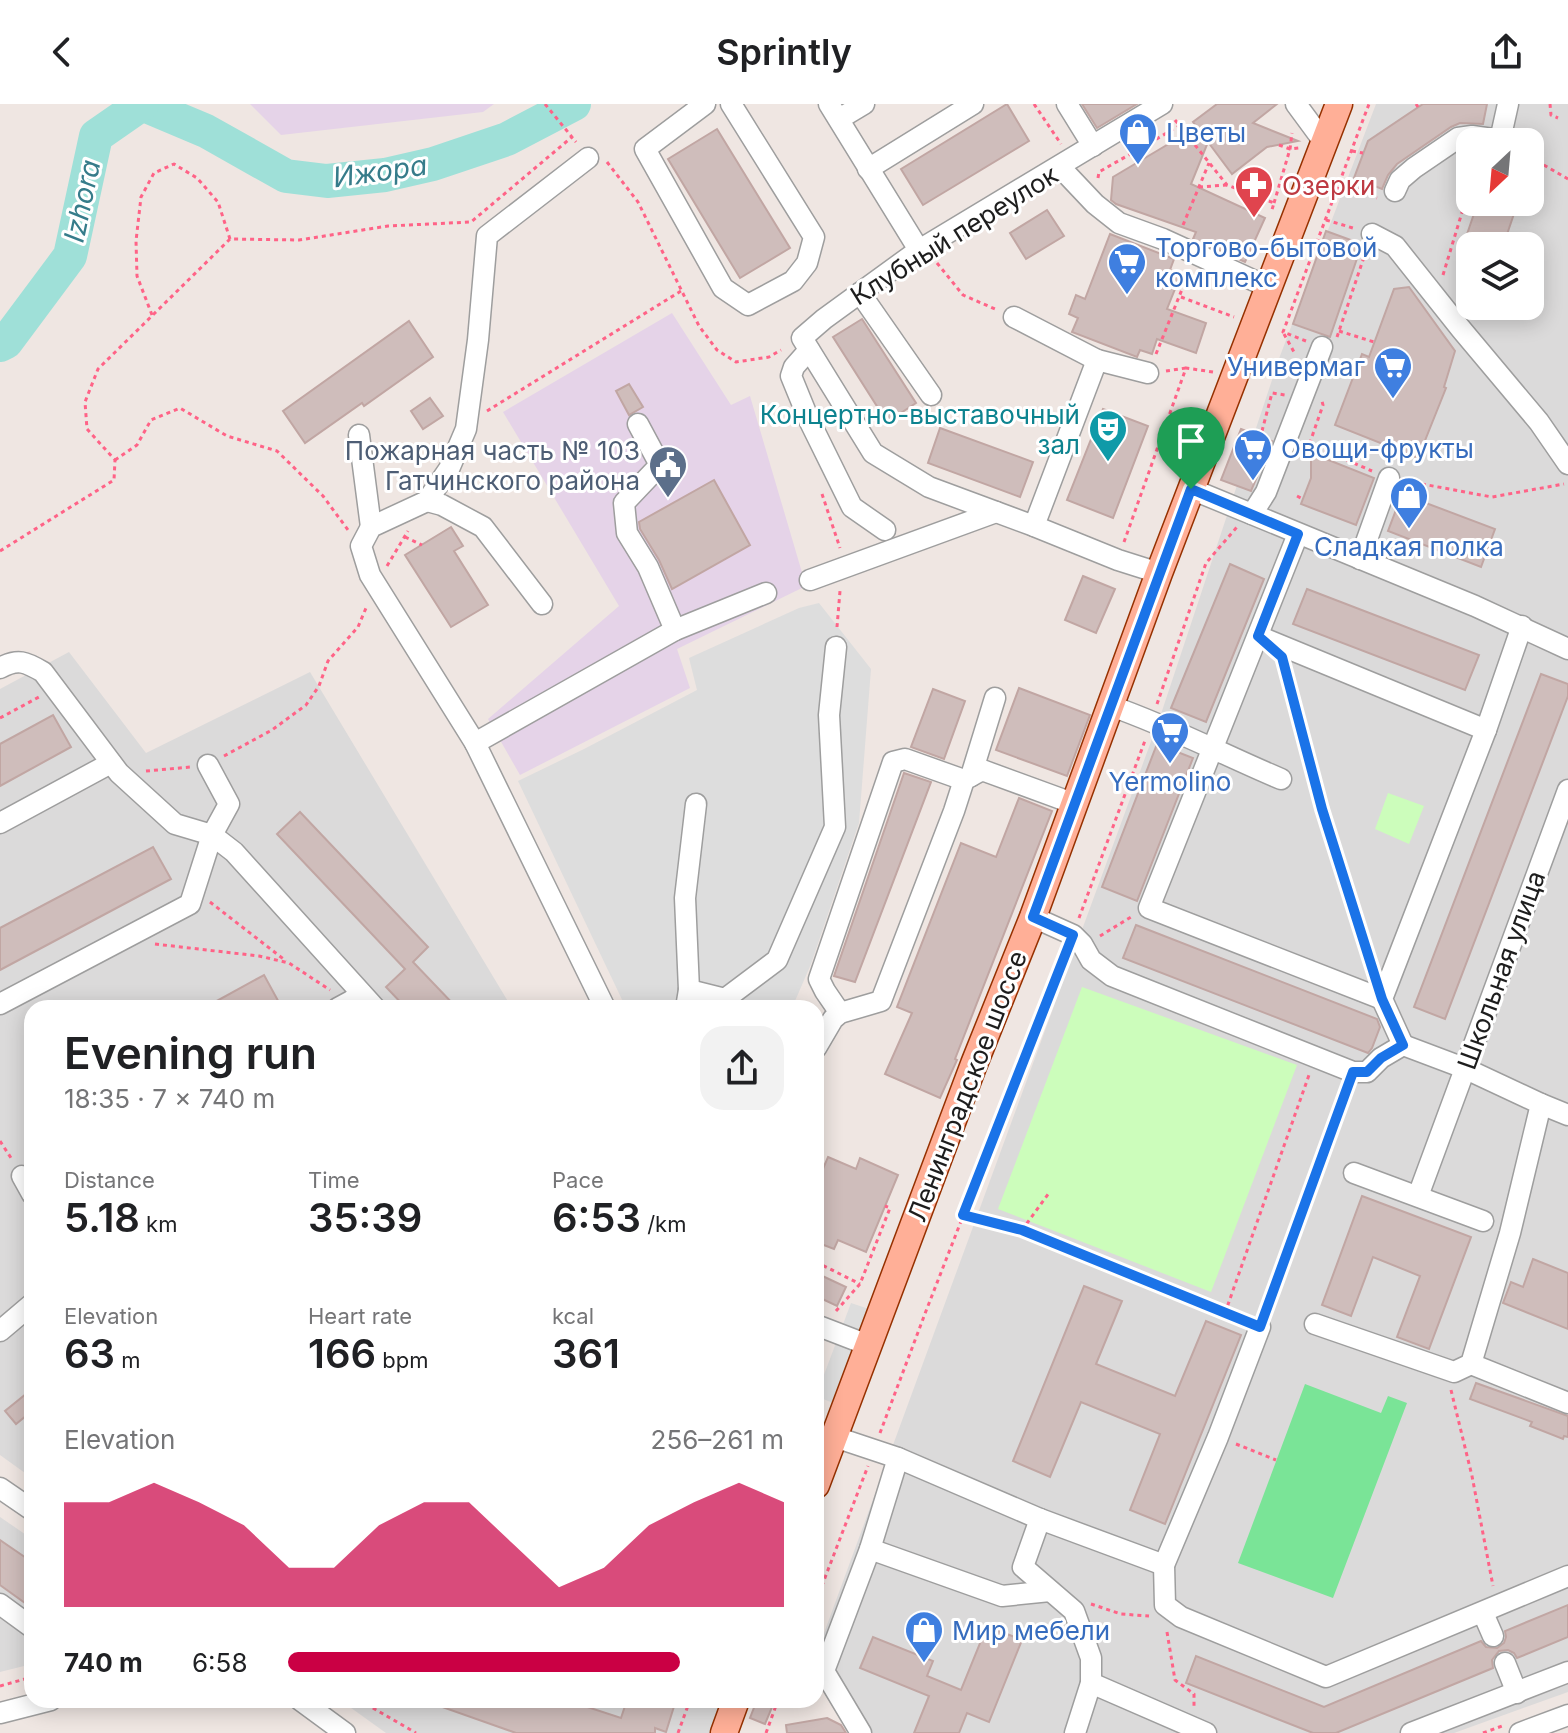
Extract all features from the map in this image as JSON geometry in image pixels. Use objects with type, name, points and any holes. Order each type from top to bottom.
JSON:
[{"type":"main road","name":"Ленинградское шоссе","points":[[824,1464],[974,1064],[1033,917],[1268,287],[1312,145],[1339,104]]},
{"type":"main road","points":[[724,1733],[733,1708]]},
{"type":"street","points":[[705,104],[645,149],[723,288],[748,305],[793,281],[807,263],[814,237],[731,104]]},
{"type":"street","points":[[864,104],[834,112],[922,249]]},
{"type":"street","points":[[868,169],[973,104]]},
{"type":"street","points":[[1067,104],[1093,146]]},
{"type":"street","points":[[1392,197],[1400,180],[1458,138],[1472,136],[1500,140],[1508,104]]},
{"type":"street","name":"Клубный переулок","points":[[809,350],[802,338],[922,249],[1093,146],[1167,109]]},
{"type":"street","points":[[1294,113],[1312,145]]},
{"type":"street","points":[[371,527],[427,501],[449,469],[466,429],[487,236],[588,158]]},
{"type":"street","points":[[1066,163],[1095,204],[1119,223],[1163,239],[1268,287]]},
{"type":"street","points":[[1372,234],[1395,246],[1539,422],[1568,464]]},
{"type":"street","points":[[860,293],[931,395]]},
{"type":"street","points":[[1014,317],[1097,360],[1148,373]]},
{"type":"street","points":[[1252,514],[1266,492],[1322,347]]},
{"type":"street","points":[[885,530],[852,507],[809,420],[791,376],[794,367],[809,350],[873,453],[929,487],[1159,573]]},
{"type":"street","points":[[1034,526],[1097,360]]},
{"type":"street","points":[[638,424],[660,465],[624,503],[627,533],[648,567],[675,630]]},
{"type":"street","points":[[359,435],[371,527],[361,546],[370,575],[475,743],[601,1000]]},
{"type":"street","points":[[1360,559],[1389,478]]},
{"type":"street","points":[[1191,489],[1522,626],[1568,649]]},
{"type":"street","points":[[427,501],[442,505],[483,527],[542,604]]},
{"type":"street","points":[[810,580],[996,512]]},
{"type":"street","points":[[1298,534],[1149,908],[1382,999],[1403,1045],[1464,1068],[1568,1115]]},
{"type":"street","points":[[475,743],[675,630],[766,593]]},
{"type":"street","points":[[1382,999],[1486,730],[1522,626]]},
{"type":"street","points":[[1258,636],[1486,730]]},
{"type":"street","points":[[696,804],[685,898],[688,999],[725,999],[777,960],[835,827],[829,715],[836,647]]},
{"type":"street","points":[[0,668],[11,662],[27,663],[43,672],[115,768],[175,824],[212,835],[234,852],[354,1000]]},
{"type":"street","points":[[824,1034],[840,1013],[881,1001],[968,778],[995,698]]},
{"type":"street","points":[[1111,706],[1152,720],[1281,779]]},
{"type":"street","points":[[840,1013],[819,979],[893,762],[905,759],[968,778],[982,770],[1075,804]]},
{"type":"street","points":[[0,1004],[190,904],[212,835],[229,804],[208,765]]},
{"type":"street","points":[[0,823],[115,768]]},
{"type":"street","name":"Школьная улица","points":[[1418,1196],[1568,790]]},
{"type":"street","points":[[1033,917],[1078,940],[1091,960],[1112,976],[1353,1072],[1367,1072],[1381,1058],[1403,1045]]},
{"type":"street","points":[[1462,1368],[1510,1233],[1541,1104]]},
{"type":"street","points":[[1354,1173],[1483,1221]]},
{"type":"street","points":[[22,1176],[24,1180]]},
{"type":"street","points":[[0,1331],[24,1311]]},
{"type":"street","points":[[1315,1324],[1568,1403]]},
{"type":"street","points":[[1260,1327],[1164,1565],[1165,1605],[1176,1617],[1326,1677],[1568,1576]]},
{"type":"street","points":[[824,1328],[868,1345]]},
{"type":"street","points":[[835,1437],[898,1458],[1040,1519],[1164,1565]]},
{"type":"street","points":[[861,1733],[824,1671],[870,1549],[898,1458]]},
{"type":"street","points":[[0,1488],[24,1504]]},
{"type":"street","points":[[1040,1519],[1023,1567],[1074,1611],[1091,1658],[1091,1683],[1075,1733]]},
{"type":"street","points":[[870,1549],[1002,1596],[1056,1596]]},
{"type":"street","points":[[0,1604],[24,1622]]},
{"type":"street","points":[[1490,1609],[1493,1636]]},
{"type":"street","points":[[1505,1663],[1517,1693]]},
{"type":"street","points":[[1411,1733],[1568,1672]]},
{"type":"street","points":[[1091,1683],[1200,1730]]},
{"type":"street","points":[[0,1713],[24,1707]]},
{"type":"street","points":[[311,1708],[345,1733]]},
{"type":"street","points":[[1520,1733],[1568,1715]]},
{"type":"path","points":[[0,551],[114,480],[115,460],[87,429],[85,402],[98,369],[230,239],[299,240],[388,226],[471,222],[572,137],[545,104]]},
{"type":"path","points":[[1034,104],[1066,163]]},
{"type":"path","points":[[1294,352],[1283,332],[1369,104]]},
{"type":"path","points":[[1550,104],[1551,115],[1558,118]]},
{"type":"path","points":[[1167,109],[1227,185]]},
{"type":"path","points":[[1269,221],[1290,149],[1294,113]]},
{"type":"path","points":[[1097,183],[1099,172],[1179,126]]},
{"type":"path","points":[[1279,145],[1290,149],[1312,145]]},
{"type":"path","points":[[1352,151],[1363,153]]},
{"type":"path","points":[[588,158],[600,154],[638,202],[699,326],[717,350],[736,362],[769,357]]},
{"type":"path","points":[[152,315],[137,276],[136,241],[141,197],[154,173],[174,164],[197,178],[218,202],[230,239]]},
{"type":"path","points":[[1544,165],[1568,179]]},
{"type":"path","points":[[1340,182],[1392,197]]},
{"type":"path","points":[[1198,187],[1227,185],[1274,203]]},
{"type":"path","points":[[1436,298],[1461,216]]},
{"type":"path","points":[[1326,219],[1372,234]]},
{"type":"path","points":[[922,249],[963,295],[1014,317]]},
{"type":"path","points":[[466,429],[486,412],[681,291]]},
{"type":"path","points":[[1148,373],[1179,296],[1241,319]]},
{"type":"path","points":[[1339,331],[1374,342]]},
{"type":"path","points":[[1283,332],[1322,347]]},
{"type":"path","points":[[1118,560],[1186,368],[1220,373]]},
{"type":"path","points":[[1262,431],[1272,393]]},
{"type":"path","points":[[115,460],[137,445],[151,420],[180,408],[227,436],[277,451],[323,496],[361,546]]},
{"type":"path","points":[[1310,444],[1389,478],[1492,497],[1568,484]]},
{"type":"path","points":[[1297,496],[1303,499]]},
{"type":"path","points":[[115,768],[165,771],[208,765],[272,730],[306,705],[319,686],[328,661],[358,627],[376,585],[427,501]]},
{"type":"path","points":[[824,1580],[963,1215],[1078,940],[1206,563],[1252,514]]},
{"type":"path","points":[[405,537],[422,545]]},
{"type":"path","points":[[1258,636],[1282,657],[1322,809],[1382,999]]},
{"type":"path","points":[[0,718],[55,687]]},
{"type":"path","points":[[195,890],[289,963],[352,1000]]},
{"type":"path","points":[[1078,940],[1107,933],[1149,908]]},
{"type":"path","points":[[119,940],[259,956],[289,963]]},
{"type":"path","points":[[1225,1313],[1315,1056]]},
{"type":"path","points":[[963,1215],[1022,1230],[1260,1327],[1353,1072]]},
{"type":"path","points":[[1022,1230],[1049,1193]]},
{"type":"path","points":[[824,1321],[860,1284],[890,1208],[885,1206]]},
{"type":"path","points":[[824,1266],[860,1284]]},
{"type":"path","points":[[1462,1368],[1450,1389],[1472,1476],[1490,1609]]},
{"type":"path","points":[[1218,1437],[1276,1460]]},
{"type":"path","points":[[1056,1596],[1097,1604],[1121,1614],[1176,1617]]},
{"type":"path","points":[[1176,1617],[1166,1629],[1175,1680],[1194,1694],[1200,1730]]},
{"type":"path","points":[[0,1686],[24,1679]]},
{"type":"path","points":[[373,1708],[416,1733]]},
{"type":"path","points":[[678,1733],[687,1708]]},
{"type":"path","points":[[766,1733],[775,1708]]},
{"type":"shaded area","points":[[250,104],[494,104],[483,112],[281,135]]},
{"type":"shaded area","points":[[1376,104],[1568,104],[1568,1692],[1454,1733],[850,1733],[824,1689],[824,1633],[1160,717],[1280,356]]},
{"type":"shaded area","name":"Пожарная часть № 103 Гатчинского района","points":[[672,313],[731,405],[750,396],[806,586],[677,649],[690,688],[520,775],[488,719],[619,606],[503,412]]},
{"type":"shaded area","points":[[819,603],[871,669],[859,823],[811,964],[795,1000],[622,1000],[518,781],[697,690],[689,658],[799,608]]},
{"type":"shaded area","points":[[69,652],[146,753],[310,672],[507,1000],[24,1000],[24,1472],[0,1455],[0,689]]},
{"type":"shaded area","points":[[851,1303],[869,1309],[833,1403],[824,1399],[824,1375]]},
{"type":"shaded area","points":[[0,1517],[24,1534],[24,1666],[0,1672]]},
{"type":"shaded area","points":[[351,1708],[718,1708],[710,1733],[386,1733]]},
{"type":"green space","points":[[1388,793],[1424,806],[1409,844],[1375,829]]},
{"type":"green space","points":[[1082,987],[1297,1065],[1211,1292],[998,1209]]},
{"type":"green space","points":[[1305,1384],[1381,1413],[1388,1396],[1407,1403],[1333,1598],[1238,1563]]},
{"type":"building","points":[[1007,104],[1029,141],[923,205],[901,169]]},
{"type":"building","points":[[1082,104],[1137,104],[1097,128]]},
{"type":"building","points":[[1217,104],[1277,104],[1253,123],[1298,141],[1267,147],[1232,174],[1208,142],[1191,184],[1265,218],[1245,262],[1193,239],[1196,232],[1111,200],[1113,177],[1197,127],[1193,122]]},
{"type":"building","points":[[1423,104],[1487,104],[1483,124],[1460,123],[1451,127],[1397,164],[1382,189],[1354,178],[1368,141]]},
{"type":"building","points":[[717,129],[790,248],[740,278],[668,159]]},
{"type":"building","points":[[1047,210],[1064,236],[1026,259],[1010,233]]},
{"type":"building","points":[[1473,216],[1513,216],[1508,232],[1468,232]]},
{"type":"building","points":[[1326,231],[1362,244],[1330,337],[1293,324]]},
{"type":"building","points":[[1110,234],[1174,259],[1170,270],[1181,274],[1167,309],[1206,323],[1196,353],[1157,339],[1152,354],[1140,350],[1137,357],[1072,332],[1078,318],[1069,314],[1076,295],[1085,299]]},
{"type":"building","points":[[1409,287],[1455,351],[1446,388],[1418,458],[1335,425],[1362,354],[1369,357],[1394,289]]},
{"type":"building","points":[[862,319],[916,403],[887,422],[833,337]]},
{"type":"building","points":[[409,321],[433,357],[305,443],[283,411]]},
{"type":"building","points":[[629,384],[643,407],[629,415],[616,391]]},
{"type":"building","points":[[430,398],[443,416],[423,429],[411,411]]},
{"type":"building","name":"Концертно-выставочный зал","points":[[1103,409],[1148,426],[1113,518],[1067,500]]},
{"type":"building","points":[[940,428],[1033,462],[1020,497],[928,463]]},
{"type":"building","points":[[1241,429],[1272,441],[1251,491],[1221,480]]},
{"type":"building","points":[[1311,453],[1374,478],[1356,525],[1301,504],[1311,478]]},
{"type":"building","points":[[714,480],[750,545],[672,589],[639,522]]},
{"type":"building","points":[[1402,494],[1495,529],[1481,567],[1388,531]]},
{"type":"building","points":[[451,527],[463,546],[454,551],[488,605],[451,627],[405,555]]},
{"type":"building","points":[[1230,564],[1264,579],[1206,722],[1171,708]]},
{"type":"building","points":[[1083,576],[1115,589],[1096,633],[1065,620]]},
{"type":"building","points":[[1307,589],[1479,655],[1465,690],[1293,624]]},
{"type":"building","points":[[1541,674],[1568,684],[1568,696],[1445,1019],[1414,1007]]},
{"type":"building","points":[[1019,688],[1090,715],[1067,776],[996,750]]},
{"type":"building","points":[[933,689],[965,701],[944,759],[911,747]]},
{"type":"building","points":[[53,715],[71,747],[0,786],[0,744]]},
{"type":"building","points":[[1157,744],[1193,758],[1137,901],[1102,887]]},
{"type":"building","points":[[904,773],[931,782],[855,982],[834,976]]},
{"type":"building","points":[[1019,798],[1052,811],[940,1098],[885,1074],[912,1013],[897,1007],[961,843],[996,857]]},
{"type":"building","points":[[300,812],[428,947],[413,962],[449,1000],[398,1000],[386,987],[405,969],[277,834]]},
{"type":"building","points":[[153,847],[171,879],[0,970],[0,928]]},
{"type":"building","points":[[1136,925],[1377,1019],[1380,1027],[1372,1048],[1368,1053],[1123,958]]},
{"type":"building","points":[[264,975],[278,1000],[219,1000]]},
{"type":"building","points":[[828,1157],[856,1169],[860,1158],[898,1175],[866,1252],[838,1240],[834,1249],[824,1245],[824,1166]]},
{"type":"building","points":[[1362,1196],[1471,1237],[1429,1349],[1397,1337],[1420,1276],[1373,1257],[1351,1316],[1322,1305]]},
{"type":"building","points":[[1533,1259],[1568,1273],[1568,1329],[1503,1303],[1511,1282],[1523,1287]]},
{"type":"building","points":[[824,1277],[846,1287],[837,1306],[824,1300]]},
{"type":"building","points":[[1084,1286],[1122,1301],[1096,1364],[1175,1396],[1206,1321],[1241,1335],[1165,1524],[1130,1510],[1160,1434],[1081,1402],[1050,1477],[1013,1461]]},
{"type":"building","points":[[1476,1383],[1568,1416],[1568,1437],[1564,1436],[1563,1439],[1530,1426],[1532,1422],[1470,1399]]},
{"type":"building","points":[[24,1396],[24,1418],[16,1424],[5,1411]]},
{"type":"building","points":[[0,1540],[24,1556],[24,1602],[0,1585]]},
{"type":"building","points":[[1568,1605],[1568,1637],[1517,1658],[1508,1650],[1499,1651],[1492,1660],[1493,1668],[1336,1733],[1313,1733],[1186,1683],[1196,1656],[1324,1707],[1481,1641],[1486,1647],[1497,1648],[1504,1643],[1505,1631]]},
{"type":"building","points":[[987,1626],[1022,1640],[989,1722],[967,1713],[959,1733],[914,1733],[929,1696],[860,1668],[873,1637],[933,1661],[927,1676],[961,1690]]},
{"type":"building","points":[[445,1708],[590,1708],[621,1718],[624,1708],[674,1708],[666,1732],[655,1728],[655,1733],[516,1733]]},
{"type":"building","points":[[754,1708],[772,1708],[765,1724],[750,1718]]},
{"type":"building","points":[[827,1718],[841,1725],[846,1733],[787,1733],[786,1725]]},
{"type":"waterway","name":"Ижора","points":[[142,104],[206,131],[286,176],[327,181],[385,175],[433,164],[507,139],[574,104]]},
{"type":"waterway","name":"Izhora","points":[[0,345],[6,342],[70,256],[96,136],[142,104]]},
{"type":"place","name":"Цветы","points":[[1138,166]]},
{"type":"place","name":"Озерки","points":[[1254,219]]},
{"type":"place","name":"Торгово-бытовой комплекс","points":[[1127,296]]},
{"type":"place","name":"Универмаг","points":[[1393,400]]},
{"type":"place","name":"Концертно-выставочный зал","points":[[1108,463]]},
{"type":"place","name":"Овощи-фрукты","points":[[1253,482]]},
{"type":"place","name":"Пожарная часть № 103 Гатчинского района","points":[[668,499]]},
{"type":"place","name":"Сладкая полка","points":[[1409,530]]},
{"type":"place","name":"Yermolino","points":[[1170,765]]},
{"type":"place","name":"Мир мебели","points":[[924,1664]]},
{"type":"route","points":[[1191,489],[1298,534],[1258,636],[1282,657],[1322,809],[1382,999],[1403,1045],[1381,1058],[1367,1072],[1353,1072],[1260,1327],[1022,1230],[963,1215],[1073,935],[1033,917],[1191,489]]}]
